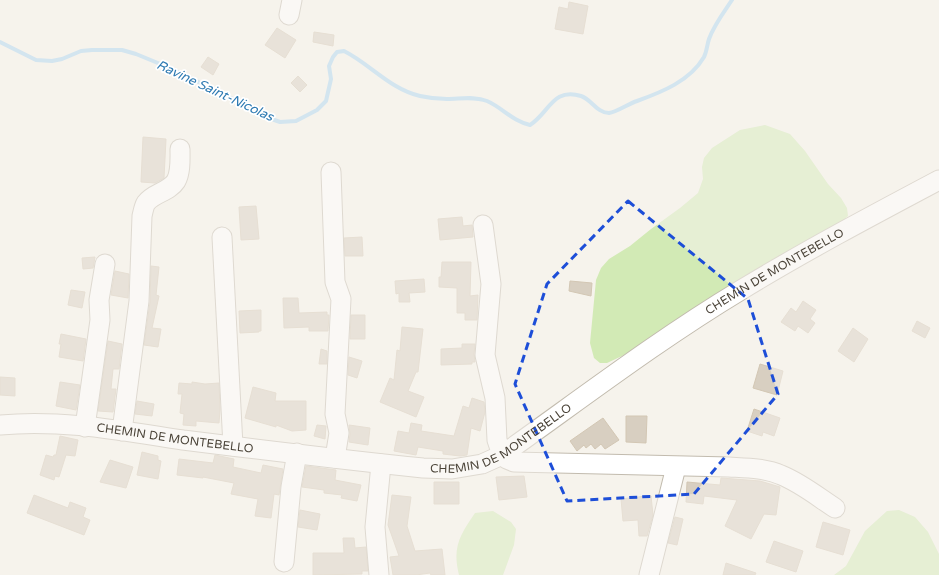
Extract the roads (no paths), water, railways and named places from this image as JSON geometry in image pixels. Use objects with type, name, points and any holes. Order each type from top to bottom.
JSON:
[{"type":"street","points":[[122,431],[139,301],[142,216],[146,203],[154,196],[171,187],[177,180],[180,149]]},
{"type":"street","points":[[331,172],[335,282],[341,299],[335,414],[339,433],[335,458]]},
{"type":"street","name":"CHEMIN DE MONTEBELLO","points":[[0,425],[46,423],[85,426],[297,454],[423,468],[452,469],[482,464],[502,455],[656,346],[740,290],[888,206],[939,180]]},
{"type":"street","points":[[483,225],[491,284],[485,355],[495,398],[497,440],[502,455],[514,462],[758,469],[780,474],[793,480],[835,508]]},
{"type":"street","points":[[222,237],[233,446]]},
{"type":"street","points":[[85,426],[100,320],[99,300],[106,264]]},
{"type":"street","points":[[284,562],[291,487],[297,454]]},
{"type":"street","points":[[379,575],[375,527],[384,464]]},
{"type":"street","points":[[384,464],[382,530],[385,575]]},
{"type":"street","points":[[649,575],[676,467]]},
{"type":"waterway","name":"Ravine Saint-Nicolas","points":[[0,42],[36,60],[52,61],[62,59],[81,51],[122,50],[170,68],[266,117],[280,122],[296,121],[317,110],[326,101],[331,79],[329,66],[337,52],[344,51],[354,56],[390,82],[409,93],[437,99],[482,99],[493,104],[518,121],[530,125],[552,103],[564,95],[572,94],[581,96],[601,111],[609,113],[675,85],[691,73],[704,57],[709,39],[719,19],[732,0]]}]
